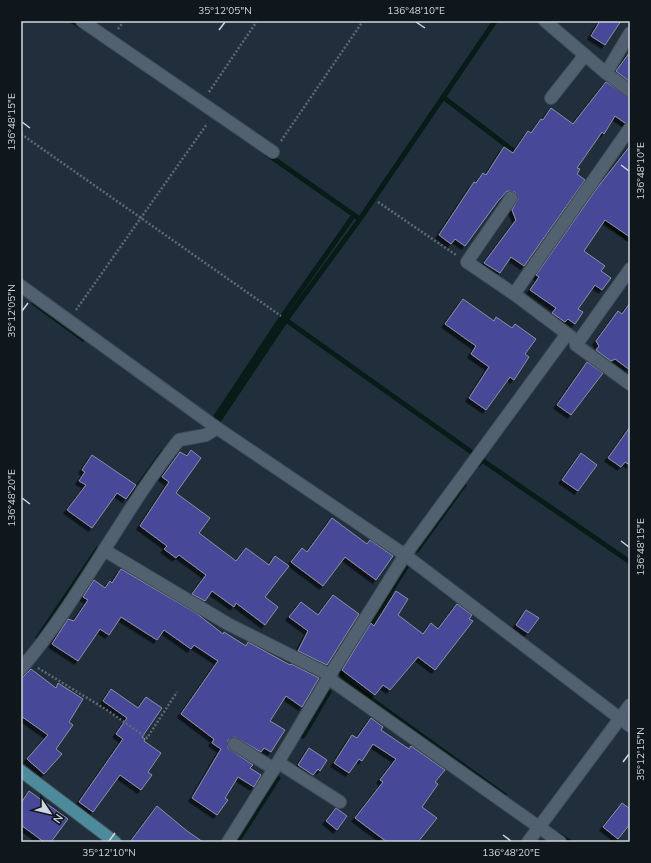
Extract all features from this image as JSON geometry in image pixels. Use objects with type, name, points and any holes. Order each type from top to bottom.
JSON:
[{"type":"main road","points":[[21,771],[116,842]]},
{"type":"street","points":[[82,21],[273,152]]},
{"type":"street","points":[[545,21],[606,73],[630,91]]},
{"type":"street","points":[[606,73],[630,33]]},
{"type":"street","points":[[551,98],[585,55]]},
{"type":"street","points":[[514,294],[630,128]]},
{"type":"street","points":[[511,198],[467,262],[514,294],[578,342]]},
{"type":"street","points":[[630,269],[576,345],[630,384]]},
{"type":"street","points":[[21,286],[217,428],[405,555],[630,726]]},
{"type":"street","points":[[228,842],[277,766],[329,676],[405,555],[567,334]]},
{"type":"street","points":[[24,665],[104,550],[154,471],[179,440],[206,436],[217,428]]},
{"type":"street","points":[[104,550],[228,624],[329,676],[560,842]]},
{"type":"street","points":[[528,842],[630,705]]},
{"type":"street","points":[[234,744],[277,766],[340,802]]},
{"type":"path","points":[[201,102],[257,21]]},
{"type":"path","points":[[273,152],[363,21]]},
{"type":"path","points":[[69,320],[215,112]]},
{"type":"path","points":[[21,134],[281,316]]},
{"type":"path","points":[[378,202],[467,262]]},
{"type":"path","points":[[24,665],[107,710],[147,738],[177,692]]},
{"type":"building","points":[[600,21],[621,21],[605,45],[591,36]]},
{"type":"building","points":[[630,52],[630,82],[616,71]]},
{"type":"building","points":[[606,82],[630,98],[630,121],[625,123],[615,116],[604,134],[602,132],[577,168],[580,169],[577,174],[585,180],[524,266],[511,257],[500,273],[484,263],[516,220],[512,210],[518,199],[515,192],[507,191],[465,246],[455,239],[451,244],[439,235],[474,182],[476,183],[483,173],[486,175],[504,147],[513,153],[528,131],[531,133],[541,119],[543,120],[551,108],[573,124]]},
{"type":"building","points":[[630,146],[630,237],[605,220],[584,251],[605,266],[601,271],[611,278],[602,290],[595,285],[578,309],[583,312],[575,324],[568,319],[565,322],[552,313],[556,308],[530,290],[539,277],[536,275],[597,188]]},
{"type":"building","points":[[463,299],[494,321],[496,317],[512,328],[515,324],[536,339],[525,354],[529,357],[514,380],[510,377],[486,410],[469,398],[489,367],[471,354],[476,346],[445,324]]},
{"type":"building","points":[[630,303],[630,370],[615,359],[611,361],[596,350],[599,346],[596,341],[618,311],[622,314]]},
{"type":"building","points":[[587,362],[603,373],[571,415],[557,405]]},
{"type":"building","points":[[630,427],[630,465],[625,462],[621,467],[608,458]]},
{"type":"building","points":[[191,450],[201,458],[176,493],[210,518],[199,533],[236,561],[246,548],[269,565],[275,556],[289,566],[265,597],[278,607],[265,625],[236,603],[234,607],[212,591],[205,601],[192,594],[206,575],[179,555],[176,558],[164,549],[167,546],[140,526],[169,482],[162,477],[180,452],[187,456]]},
{"type":"building","points":[[581,453],[597,465],[578,491],[562,480]]},
{"type":"building","points":[[92,455],[136,485],[126,499],[117,493],[92,528],[67,510],[86,485],[79,481],[85,472],[82,470]]},
{"type":"building","points":[[332,518],[367,544],[370,540],[393,556],[376,580],[345,557],[323,586],[291,562],[302,548],[307,552]]},
{"type":"building","points":[[121,569],[196,613],[223,634],[224,632],[246,646],[248,642],[290,665],[291,664],[319,678],[302,707],[286,696],[270,721],[285,730],[271,752],[264,748],[261,752],[235,737],[228,740],[228,748],[253,765],[250,768],[261,775],[254,787],[238,777],[225,798],[228,800],[217,815],[192,798],[221,749],[212,743],[214,739],[181,714],[218,661],[194,645],[191,649],[164,630],[157,640],[121,617],[109,635],[100,629],[78,661],[52,644],[68,619],[74,621],[88,600],[83,597],[94,580],[105,588],[110,581],[112,583]]},
{"type":"building","points":[[396,591],[408,599],[398,615],[423,634],[431,623],[438,629],[457,604],[472,615],[469,619],[473,621],[435,670],[418,657],[390,690],[383,685],[375,695],[342,670],[371,623],[374,626]]},
{"type":"building","points":[[333,595],[359,614],[327,665],[298,651],[308,631],[289,617],[301,602],[318,615]]},
{"type":"building","points":[[526,610],[539,618],[528,633],[516,625]]},
{"type":"building","points":[[31,669],[56,688],[58,683],[83,699],[69,722],[73,725],[56,749],[62,754],[44,774],[27,759],[48,735],[21,716],[21,679]]},
{"type":"building","points":[[111,689],[138,708],[146,697],[162,708],[142,737],[145,739],[144,741],[161,753],[148,772],[152,775],[141,790],[120,775],[93,812],[79,802],[123,739],[116,734],[127,718],[103,701]]},
{"type":"building","points":[[371,718],[383,727],[381,730],[409,749],[411,746],[445,770],[435,782],[438,784],[422,807],[437,818],[418,842],[387,842],[355,818],[383,782],[380,780],[396,759],[373,744],[362,761],[359,759],[349,773],[334,763],[352,735],[357,738]]},
{"type":"building","points":[[309,748],[327,760],[320,771],[318,769],[313,775],[298,765]]},
{"type":"building","points":[[29,791],[68,819],[51,842],[44,842],[21,825],[21,803]]},
{"type":"building","points":[[622,803],[630,809],[630,824],[618,839],[603,827]]},
{"type":"building","points":[[157,806],[187,831],[203,842],[130,842]]},
{"type":"building","points":[[336,808],[347,816],[337,830],[326,821]]},
{"type":"waterway","points":[[72,21],[82,27]]},
{"type":"waterway","points":[[219,420],[286,320],[360,219],[495,21]]},
{"type":"waterway","points":[[443,97],[519,155]]},
{"type":"waterway","points":[[267,154],[357,217]]},
{"type":"waterway","points":[[215,418],[282,317],[354,215]]},
{"type":"waterway","points":[[601,217],[630,240]]},
{"type":"waterway","points":[[34,303],[83,339]]},
{"type":"waterway","points":[[286,320],[470,451]]},
{"type":"waterway","points":[[129,499],[163,452]]},
{"type":"waterway","points":[[479,464],[482,460],[630,562]]},
{"type":"waterway","points":[[417,550],[464,485]]},
{"type":"waterway","points":[[38,638],[98,549]]},
{"type":"waterway","points":[[368,628],[406,567]]},
{"type":"waterway","points":[[350,657],[341,672],[343,679],[504,795]]},
{"type":"waterway","points":[[303,736],[329,692]]},
{"type":"waterway","points":[[237,842],[278,778]]},
{"type":"waterway","points":[[559,835],[570,842]]}]
